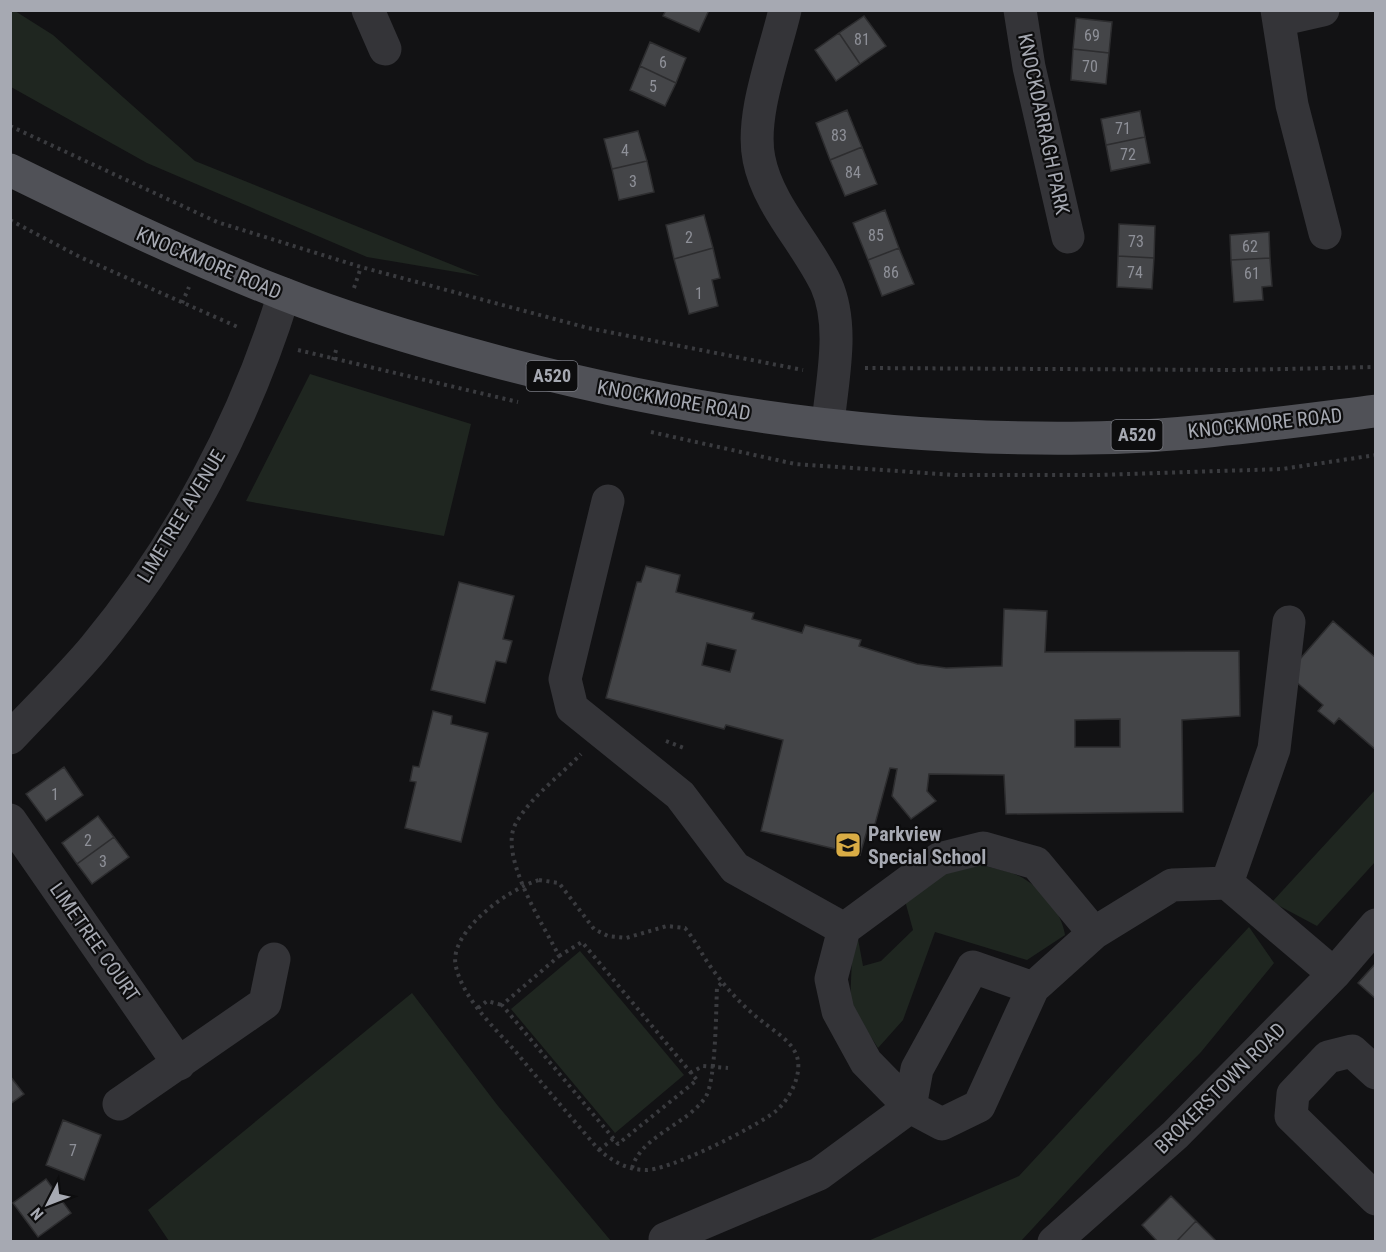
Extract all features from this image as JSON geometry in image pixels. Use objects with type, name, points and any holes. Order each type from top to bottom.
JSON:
[{"type":"main road","name":"KNOCKMORE ROAD","points":[[10,170],[148,238],[284,294],[434,344],[566,380],[721,411],[968,437],[1089,438],[1229,430],[1376,411]]},
{"type":"street","points":[[368,10],[386,50]]},
{"type":"street","points":[[785,10],[758,120],[759,158],[772,194],[826,285],[836,326],[828,424]]},
{"type":"street","name":"KNOCKDARRAGH PARK","points":[[1020,10],[1029,67],[1068,237]]},
{"type":"street","points":[[1323,10],[1278,15],[1292,105],[1325,233]]},
{"type":"street","name":"LIMETREE AVENUE","points":[[10,738],[94,648],[163,554],[220,453],[269,339],[284,294]]},
{"type":"street","points":[[608,501],[565,679],[572,708],[680,795],[735,868],[844,929]]},
{"type":"street","points":[[1227,883],[1274,749],[1289,622]]},
{"type":"street","name":"LIMETREE COURT","points":[[10,820],[179,1064]]},
{"type":"street","points":[[1094,933],[1036,863],[983,848],[939,860],[844,929],[831,979],[838,1011],[866,1062],[910,1107],[942,1125],[980,1106],[1033,988],[1094,933],[1172,885],[1227,883],[1334,974]]},
{"type":"street","name":"BROKERSTOWN ROAD","points":[[1054,1242],[1175,1135],[1334,974],[1376,925]]},
{"type":"street","points":[[119,1104],[265,1003],[274,959]]},
{"type":"street","points":[[665,1239],[819,1174],[910,1107],[917,1069],[973,967],[1033,988]]},
{"type":"street","points":[[1376,1072],[1352,1051],[1328,1057],[1293,1094],[1291,1116],[1376,1199]]},
{"type":"path","points":[[10,126],[217,222],[361,267],[588,328],[805,370],[1237,370],[1376,367]]},
{"type":"path","points":[[559,956],[518,874],[511,844],[514,827],[522,814],[589,745],[607,734]]},
{"type":"path","points":[[539,880],[559,883],[594,929],[608,936],[626,938],[667,926],[685,928],[739,1001],[787,1041],[796,1054],[799,1070],[793,1087],[778,1110],[753,1126],[665,1168],[645,1171],[617,1164],[599,1150],[478,1008],[461,982],[455,964],[460,945],[479,917],[500,899],[525,885],[539,880]]},
{"type":"path","points":[[478,1008],[487,1001],[502,1005],[618,1144],[697,1080],[582,942],[559,956],[502,1005]]},
{"type":"path","points":[[632,1168],[636,1155],[705,1099],[710,1090],[717,987],[723,982]]},
{"type":"path","points":[[690,1073],[703,1066],[728,1068]]},
{"type":"path","points":[[599,1150],[613,1139]]},
{"type":"shaded area","points":[[11,10],[53,35],[195,161],[480,276],[367,257],[147,163],[11,87]]},
{"type":"shaded area","points":[[310,374],[471,424],[444,536],[246,501]]},
{"type":"shaded area","points":[[1375,790],[1375,862],[1317,926],[1272,902]]},
{"type":"shaded area","points":[[977,864],[1013,873],[1030,883],[1056,910],[1065,935],[1027,960],[935,932],[903,1020],[878,1048],[850,1004],[852,957],[858,939],[863,966],[881,961],[913,930],[904,897],[941,871]]},
{"type":"shaded area","points":[[1249,927],[1274,963],[1201,1052],[1106,1149],[1021,1241],[868,1241],[1019,1176]]},
{"type":"shaded area","points":[[580,951],[684,1075],[615,1133],[511,1009]]},
{"type":"shaded area","points":[[412,993],[498,1106],[611,1241],[169,1241],[148,1210]]},
{"type":"building","points":[[666,10],[709,10],[699,32],[663,16]]},
{"type":"building","points":[[864,16],[886,46],[860,64],[839,33]]},
{"type":"building","points":[[1076,18],[1112,22],[1109,53],[1073,49]]},
{"type":"building","points":[[839,33],[860,64],[836,81],[815,50]]},
{"type":"building","points":[[650,42],[686,58],[676,83],[640,66]]},
{"type":"building","points":[[1073,49],[1109,53],[1106,84],[1071,80]]},
{"type":"building","points":[[640,66],[676,83],[665,106],[630,90]]},
{"type":"building","points":[[847,110],[862,147],[830,160],[816,123]]},
{"type":"building","points":[[1140,111],[1145,137],[1106,145],[1101,119]]},
{"type":"building","points":[[638,131],[647,161],[612,169],[604,139]]},
{"type":"building","points":[[1145,137],[1150,163],[1111,171],[1106,145]]},
{"type":"building","points":[[862,147],[877,184],[845,196],[830,160]]},
{"type":"building","points":[[647,161],[654,192],[619,200],[612,169]]},
{"type":"building","points":[[885,210],[899,248],[868,260],[853,223]]},
{"type":"building","points":[[704,215],[713,248],[674,259],[666,225]]},
{"type":"building","points":[[1119,224],[1155,226],[1154,258],[1118,256]]},
{"type":"building","points":[[1269,232],[1270,258],[1231,260],[1230,235]]},
{"type":"building","points":[[713,248],[720,278],[712,280],[718,306],[689,314],[674,259]]},
{"type":"building","points":[[899,248],[914,284],[882,296],[868,260]]},
{"type":"building","points":[[1118,256],[1154,258],[1152,289],[1117,287]]},
{"type":"building","points":[[1270,258],[1272,286],[1262,287],[1263,300],[1234,302],[1231,260]]},
{"type":"building","points":[[646,566],[680,575],[676,592],[754,613],[752,619],[802,633],[805,625],[861,640],[859,646],[917,664],[946,668],[1002,666],[1004,609],[1047,611],[1045,652],[1239,651],[1240,716],[1182,720],[1183,812],[1006,814],[1004,775],[929,774],[927,791],[936,801],[911,819],[892,796],[897,769],[890,768],[874,828],[868,827],[860,855],[761,831],[783,740],[726,725],[724,729],[606,698],[637,582],[641,582]],"holes":[[[707,643],[736,650],[730,672],[702,665]],[[1120,719],[1120,747],[1075,747],[1075,720]]]},
{"type":"building","points":[[459,582],[514,596],[503,639],[512,641],[506,663],[496,661],[485,703],[431,690]]},
{"type":"building","points":[[1333,621],[1376,658],[1376,750],[1339,718],[1334,724],[1318,711],[1323,705],[1287,674]]},
{"type":"building","points":[[433,711],[452,716],[451,724],[488,733],[461,842],[405,828],[416,782],[410,781],[413,766],[419,767]]},
{"type":"building","points":[[64,767],[83,795],[46,821],[26,794]]},
{"type":"building","points":[[98,816],[114,837],[77,864],[62,843]]},
{"type":"building","points":[[114,837],[129,857],[92,884],[77,864]]},
{"type":"building","points":[[1376,963],[1376,999],[1358,983]]},
{"type":"building","points":[[10,1076],[24,1094],[10,1104]]},
{"type":"building","points":[[63,1120],[101,1135],[84,1180],[46,1165]]},
{"type":"building","points":[[46,1179],[71,1213],[38,1237],[13,1203]]},
{"type":"building","points":[[1171,1196],[1196,1221],[1176,1242],[1158,1242],[1142,1225]]},
{"type":"building","points":[[1196,1221],[1217,1242],[1176,1242]]},
{"type":"place","name":"Parkview Special School","points":[[848,845]]}]
